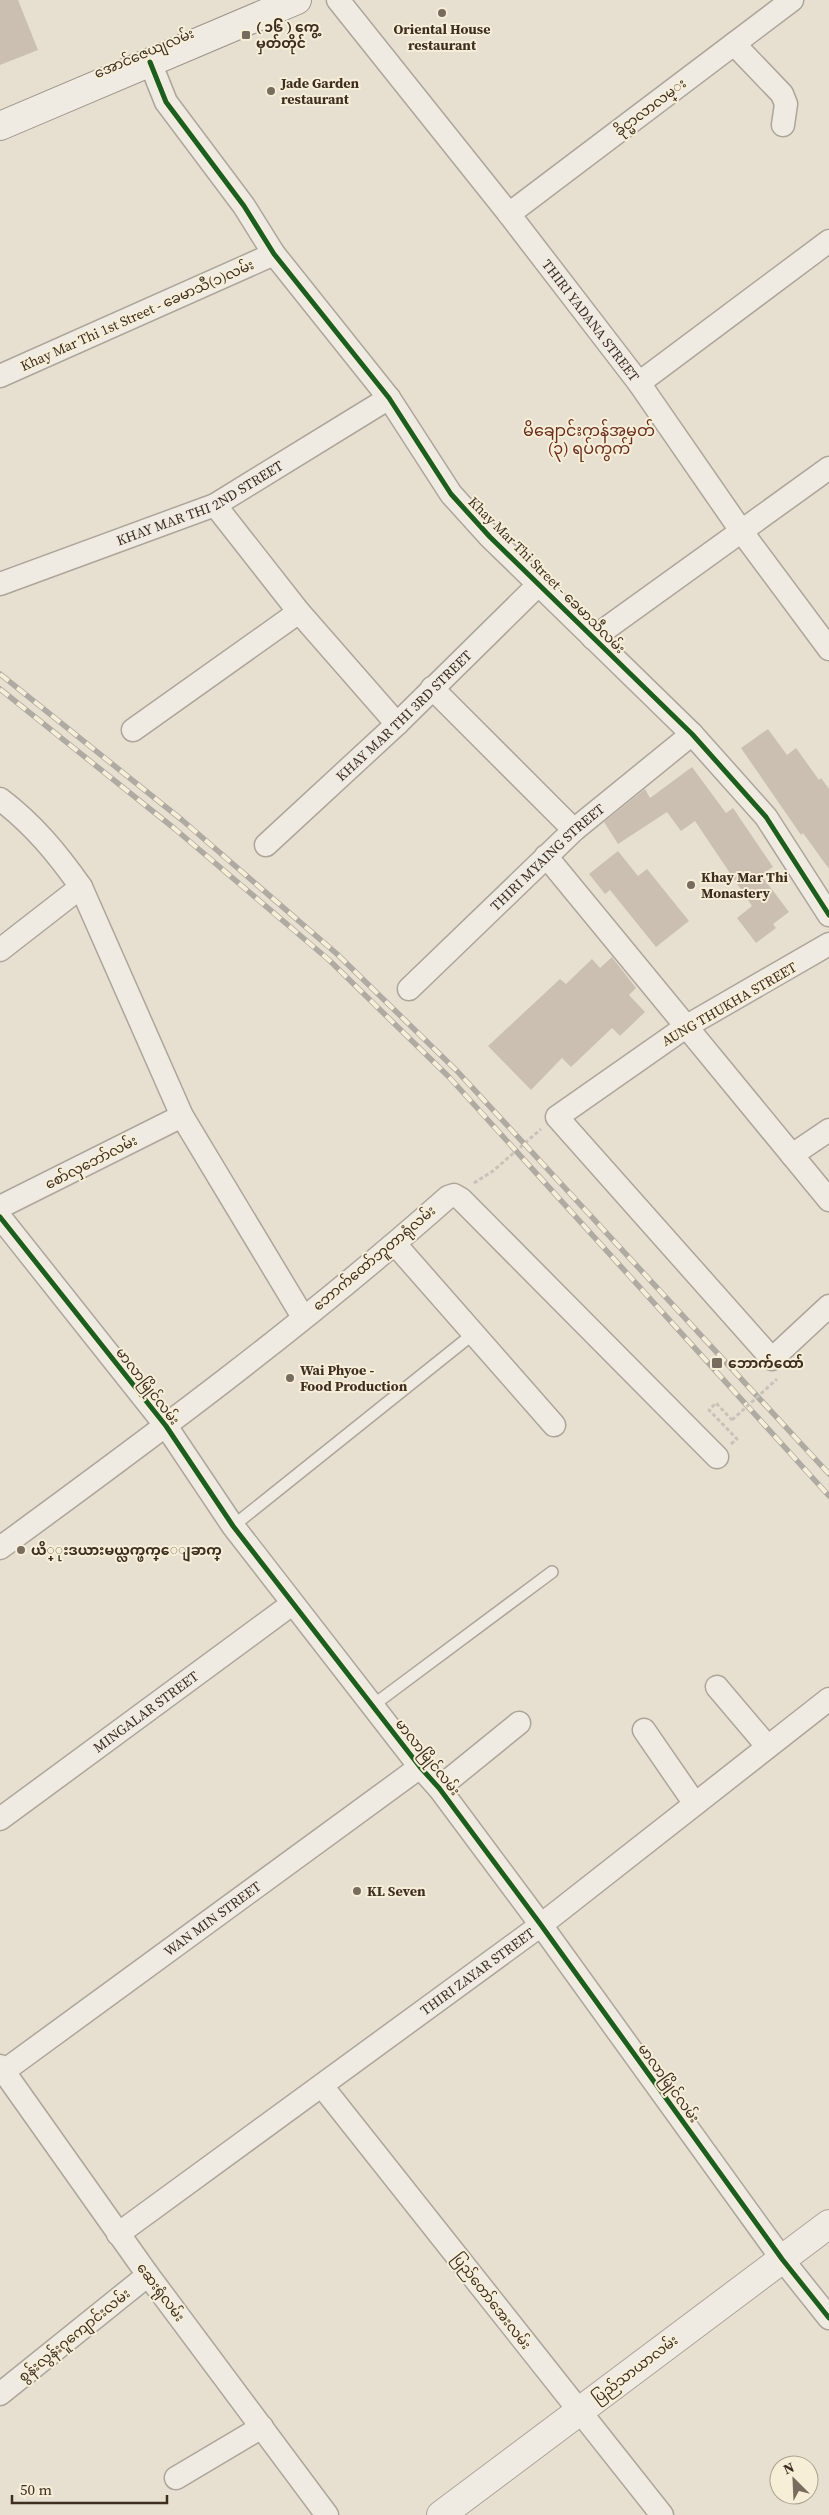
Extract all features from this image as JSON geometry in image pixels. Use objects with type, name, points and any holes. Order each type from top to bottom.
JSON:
[{"type":"street","name":"အောင်ဇေယျလမ်း","points":[[0,126],[297,0]]},
{"type":"street","name":"THIRI YADANA STREET","points":[[338,0],[509,214],[639,384],[742,532],[829,649]]},
{"type":"street","name":"ခိုင္မာလာလမ္း","points":[[509,214],[792,0]]},
{"type":"street","points":[[734,44],[782,94],[786,104],[783,125]]},
{"type":"street","name":"Khay Mar Thi Street - ခေမာသီလမ်း","points":[[150,62],[166,102],[244,206],[274,254],[389,398],[452,494],[490,537],[692,734],[766,816],[829,915]]},
{"type":"street","points":[[639,384],[829,241]]},
{"type":"street","name":"Khay Mar Thi 1st Street - ခေမာသီ(၁)လမ်း","points":[[0,376],[274,254]]},
{"type":"street","name":"KHAY MAR THI 2ND STREET","points":[[0,584],[215,504],[389,398]]},
{"type":"street","points":[[594,638],[829,468]]},
{"type":"street","points":[[215,504],[299,612],[397,724]]},
{"type":"street","name":"KHAY MAR THI 3RD STREET","points":[[266,845],[397,724],[539,584]]},
{"type":"street","points":[[133,730],[299,612]]},
{"type":"street","points":[[432,688],[574,830]]},
{"type":"street","name":"THIRI MYAING STREET","points":[[409,989],[574,830],[692,734]]},
{"type":"street","points":[[0,799],[39,833],[60,856],[81,886],[182,1116],[302,1317]]},
{"type":"street","points":[[546,856],[829,1200]]},
{"type":"street","points":[[0,950],[81,886]]},
{"type":"street","name":"AUNG THUKHA STREET","points":[[557,1117],[687,1026],[829,944]]},
{"type":"street","name":"စော်လှဘော်လမ်း","points":[[0,1207],[182,1116]]},
{"type":"street","points":[[557,1117],[774,1369],[829,1306]]},
{"type":"street","points":[[792,1154],[829,1130]]},
{"type":"street","points":[[454,1195],[460,1198],[717,1457]]},
{"type":"street","name":"ဘောက်ထော်ဘူတာရုံလမ်း","points":[[0,1548],[166,1426],[395,1244],[448,1197],[454,1195]]},
{"type":"street","name":"မာလာမြိုင်လမ်း","points":[[0,1218],[166,1426],[233,1526],[372,1706],[439,1788],[541,1925],[782,2259],[829,2318]]},
{"type":"street","points":[[395,1244],[554,1425]]},
{"type":"street","name":"MINGALAR STREET","points":[[0,1819],[292,1604]]},
{"type":"street","points":[[717,1687],[767,1746]]},
{"type":"street","name":"THIRI ZAYAR STREET","points":[[118,2234],[541,1925],[829,1699]]},
{"type":"street","points":[[439,1788],[519,1723]]},
{"type":"street","points":[[644,1730],[695,1804]]},
{"type":"street","name":"WAN MIN STREET","points":[[2,2068],[420,1767]]},
{"type":"street","name":"ဆေးရုံလမ်း","points":[[2,2068],[118,2234],[327,2515]]},
{"type":"street","name":"ပြည်တော်အေးလမ်း","points":[[322,2086],[662,2515]]},
{"type":"street","name":"ပြည်သာယာလမ်း","points":[[441,2515],[829,2224]]},
{"type":"street","name":"စွန်းလွန်းဂူကျောင်းလမ်း","points":[[0,2394],[148,2275]]},
{"type":"street","points":[[176,2478],[262,2427]]},
{"type":"lane","points":[[233,1526],[473,1334]]},
{"type":"lane","points":[[372,1706],[552,1572]]},
{"type":"path","points":[[454,1195],[492,1171],[557,1117]]},
{"type":"path","points":[[716,1403],[732,1420],[774,1369]]},
{"type":"building","points":[[0,0],[18,0],[38,50],[0,65]]},
{"type":"building","points":[[768,729],[787,755],[796,748],[819,780],[821,778],[829,789],[829,869],[803,833],[801,835],[741,748]]},
{"type":"building","points":[[692,767],[726,813],[733,808],[773,867],[761,875],[789,912],[773,924],[776,928],[756,943],[737,918],[752,906],[695,821],[681,831],[667,812],[618,844],[604,822],[645,789],[650,798]]},
{"type":"building","points":[[618,851],[638,876],[647,869],[689,921],[656,947],[610,890],[605,894],[589,874]]},
{"type":"building","points":[[612,957],[636,988],[629,995],[645,1012],[620,1036],[612,1028],[571,1067],[562,1058],[531,1090],[488,1046],[560,979],[566,984],[592,959],[600,968]]},
{"type":"railway","points":[[0,674],[182,820],[337,954],[457,1071],[829,1474]]},
{"type":"railway","points":[[0,689],[175,829],[329,960],[449,1077],[829,1496]]},
{"type":"cycle path","points":[[150,62],[166,102],[244,206],[274,254],[389,398],[451,494],[490,537],[692,734],[766,817],[829,915]]},
{"type":"cycle path","points":[[0,1217],[166,1426],[233,1526],[420,1767],[439,1788],[541,1925],[782,2259],[829,2318]]},
{"type":"place","name":"Oriental House restaurant","points":[[442,13]]},
{"type":"place","name":"( ၁၆ ) ကွေ့ မှတ်တိုင်","points":[[246,35]]},
{"type":"place","name":"Jade Garden restaurant","points":[[271,91]]},
{"type":"place","name":"Khay Mar Thi Monastery","points":[[691,885]]},
{"type":"place","name":"ဘောက်ထော်","points":[[717,1363]]},
{"type":"place","name":"Wai Phyoe - Food Production","points":[[290,1378]]},
{"type":"place","name":"ယိ္ုးဒယားမယ္လက္ဖက္ေျခာက္","points":[[21,1550]]},
{"type":"place","name":"KL Seven","points":[[357,1891]]},
{"type":"district","name":"မိချောင်းကန်အမှတ် (၃) ရပ်ကွက်","points":[[589,439]]}]
